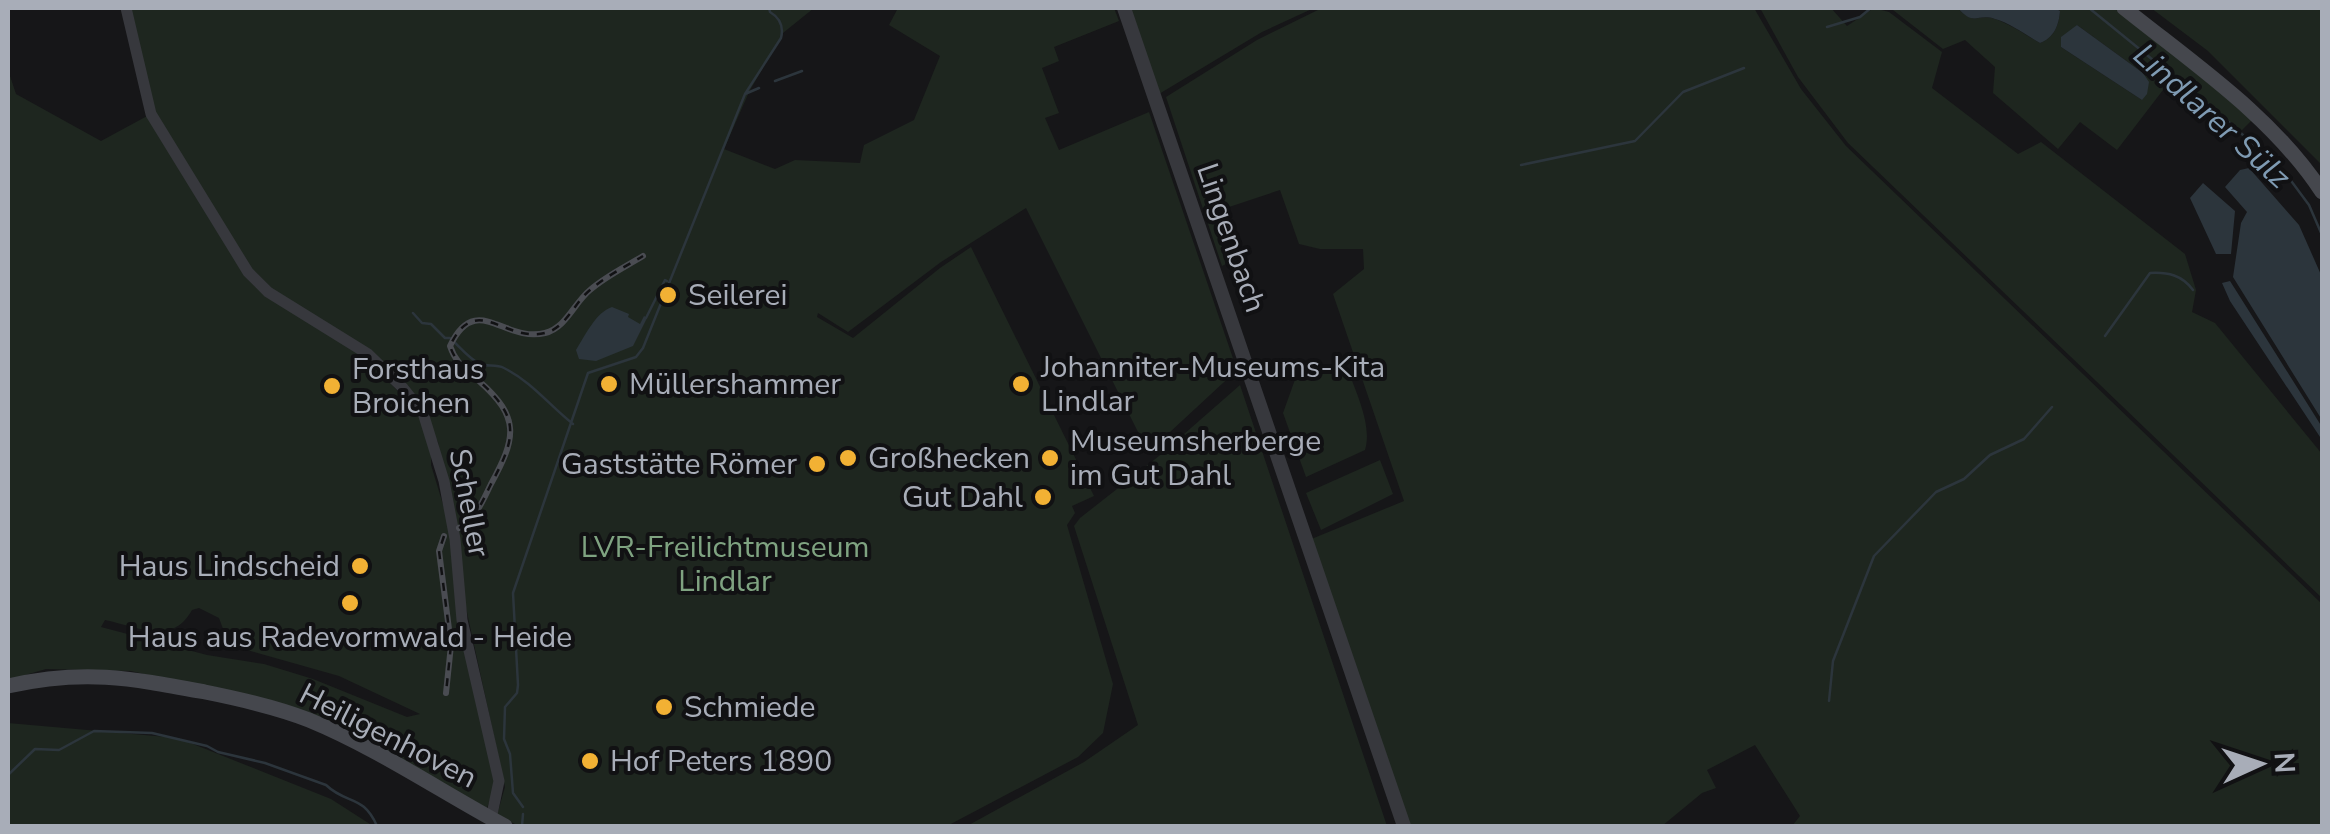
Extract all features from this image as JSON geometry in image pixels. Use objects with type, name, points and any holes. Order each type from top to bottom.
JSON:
[{"type":"main road","points":[[2124,8],[2258,118],[2303,163],[2322,192]]},
{"type":"main road","name":"Heiligenhoven","points":[[8,686],[46,677],[102,675],[244,700],[306,719],[344,736],[498,823]]},
{"type":"street","name":"Scheller","points":[[126,8],[151,114],[248,272],[268,292],[368,354],[424,413],[444,481],[455,539],[462,620],[499,781],[498,823]]},
{"type":"street","name":"Lingenbach","points":[[1124,8],[1404,826]]},
{"type":"green space","name":"LVR-Freilichtmuseum Lindlar","points":[[127,8],[814,8],[783,33],[749,92],[724,149],[775,169],[795,160],[860,163],[864,145],[914,120],[940,56],[889,25],[898,8],[1114,8],[1119,21],[1054,47],[1059,61],[1042,68],[1059,113],[1045,118],[1059,150],[1149,112],[1237,370],[1147,450],[1026,208],[941,262],[848,332],[818,313],[817,317],[853,338],[971,247],[1094,496],[1072,506],[1075,513],[1067,525],[1113,684],[1103,733],[1078,757],[947,826],[519,826],[497,815],[505,787],[463,594],[438,442],[405,385],[278,295],[252,271],[152,113]]},
{"type":"green space","points":[[1130,8],[1314,8],[1262,32],[1159,94]]},
{"type":"green space","points":[[1322,8],[1754,8],[1801,89],[1846,146],[2322,604],[2322,826],[1792,826],[1800,816],[1755,745],[1707,770],[1716,788],[1702,793],[1662,826],[1408,826],[1309,540],[1404,501],[1333,294],[1364,269],[1363,249],[1320,249],[1299,244],[1280,190],[1214,212],[1228,263],[1222,266],[1166,97],[1257,40]]},
{"type":"green space","points":[[1760,8],[1831,8],[1847,26],[1874,8],[1889,12],[1942,52],[1932,88],[2018,154],[2041,142],[2185,254],[2196,290],[2192,312],[2215,323],[2322,454],[2322,598],[1848,143],[1798,77]]},
{"type":"green space","points":[[1958,8],[1972,18],[2001,21],[2040,43],[2057,26],[2060,11],[2055,8],[2118,8],[2253,119],[2239,133],[2173,77],[2117,150],[2080,122],[2058,149],[1993,93],[1995,67],[1965,40],[1943,49],[1893,10]],"holes":[[[2077,25],[2143,73],[2142,100],[2061,47]]]},
{"type":"green space","points":[[2151,8],[2322,8],[2322,165],[2208,51]]},
{"type":"green space","points":[[8,70],[16,94],[101,141],[149,115],[238,264],[365,356],[420,415],[431,444],[431,465],[448,521],[495,785],[487,808],[297,710],[131,671],[46,669],[8,680]],"holes":[[[199,608],[219,618],[229,645],[339,676],[420,714],[407,717],[264,664],[207,655],[101,627],[105,620],[165,631],[175,628]]]},
{"type":"green space","points":[[1346,364],[1365,418],[1365,450],[1306,477],[1283,413],[1297,374]]},
{"type":"green space","points":[[1240,385],[1387,826],[967,826],[1084,762],[1138,725],[1074,526]]},
{"type":"green space","points":[[1380,460],[1393,494],[1321,530],[1306,493]]},
{"type":"green space","points":[[8,723],[178,738],[331,799],[373,826],[8,826]]},
{"type":"shaded area","points":[[1958,8],[2060,11],[2055,30],[2040,43],[2001,21],[1972,18]]},
{"type":"shaded area","points":[[2077,25],[2143,73],[2149,82],[2142,100],[2061,47],[2061,37]]},
{"type":"shaded area","points":[[2249,168],[2299,225],[2322,277],[2322,420],[2233,277],[2241,223],[2247,212],[2225,187],[2240,170]]},
{"type":"shaded area","points":[[2203,183],[2235,211],[2231,254],[2216,254],[2190,198]]},
{"type":"shaded area","points":[[2230,281],[2322,427],[2322,440],[2230,301],[2222,283]]},
{"type":"shaded area","points":[[612,307],[640,324],[644,316],[647,318],[633,346],[596,361],[579,359],[576,350],[587,332]]},
{"type":"waterway","points":[[745,94],[781,38],[780,23],[769,8]]},
{"type":"waterway","points":[[1827,27],[1860,17],[1871,8]]},
{"type":"waterway","name":"Lindlarer Sülz","points":[[2089,8],[2222,116],[2286,174],[2309,205],[2322,235]]},
{"type":"waterway","points":[[1521,165],[1635,141],[1683,92],[1744,68]]},
{"type":"waterway","points":[[775,81],[802,71]]},
{"type":"waterway","points":[[523,807],[513,793],[510,754],[504,739],[505,707],[517,693],[518,685],[513,593],[588,373],[636,357],[643,348],[745,94],[759,88]]},
{"type":"waterway","points":[[2105,336],[2150,273],[2174,276],[2193,290]]},
{"type":"waterway","points":[[646,318],[667,281]]},
{"type":"waterway","points":[[413,313],[476,362],[501,367],[523,380],[573,424]]},
{"type":"waterway","points":[[1829,701],[1833,661],[1874,556],[1936,492],[1964,479],[1990,455],[2024,439],[2052,407]]},
{"type":"waterway","points":[[8,775],[35,749],[59,750],[94,731],[152,733],[265,763],[326,785],[360,804],[377,826]]},
{"type":"waterway","points":[[522,826],[523,814]]},
{"type":"railway","points":[[459,528],[482,503],[506,454],[510,429],[508,418],[493,394],[452,352],[450,346],[460,330],[481,320],[517,332],[545,333],[564,321],[596,285],[643,256]]},
{"type":"railway","points":[[444,536],[439,551],[451,645],[446,693]]},
{"type":"place","name":"Seilerei","points":[[668,295]]},
{"type":"place","name":"Müllershammer","points":[[609,384]]},
{"type":"place","name":"Johanniter-Museums-Kita Lindlar","points":[[1021,384]]},
{"type":"place","name":"Forsthaus Broichen","points":[[332,386]]},
{"type":"place","name":"Großhecken","points":[[848,458]]},
{"type":"place","name":"Museumsherberge im Gut Dahl","points":[[1050,458]]},
{"type":"place","name":"Gaststätte Römer","points":[[817,464]]},
{"type":"place","name":"Gut Dahl","points":[[1043,497]]},
{"type":"place","name":"Haus Lindscheid","points":[[360,566]]},
{"type":"place","name":"Haus aus Radevormwald - Heide","points":[[350,603]]},
{"type":"place","name":"Schmiede","points":[[664,707]]},
{"type":"place","name":"Hof Peters 1890","points":[[590,761]]}]
